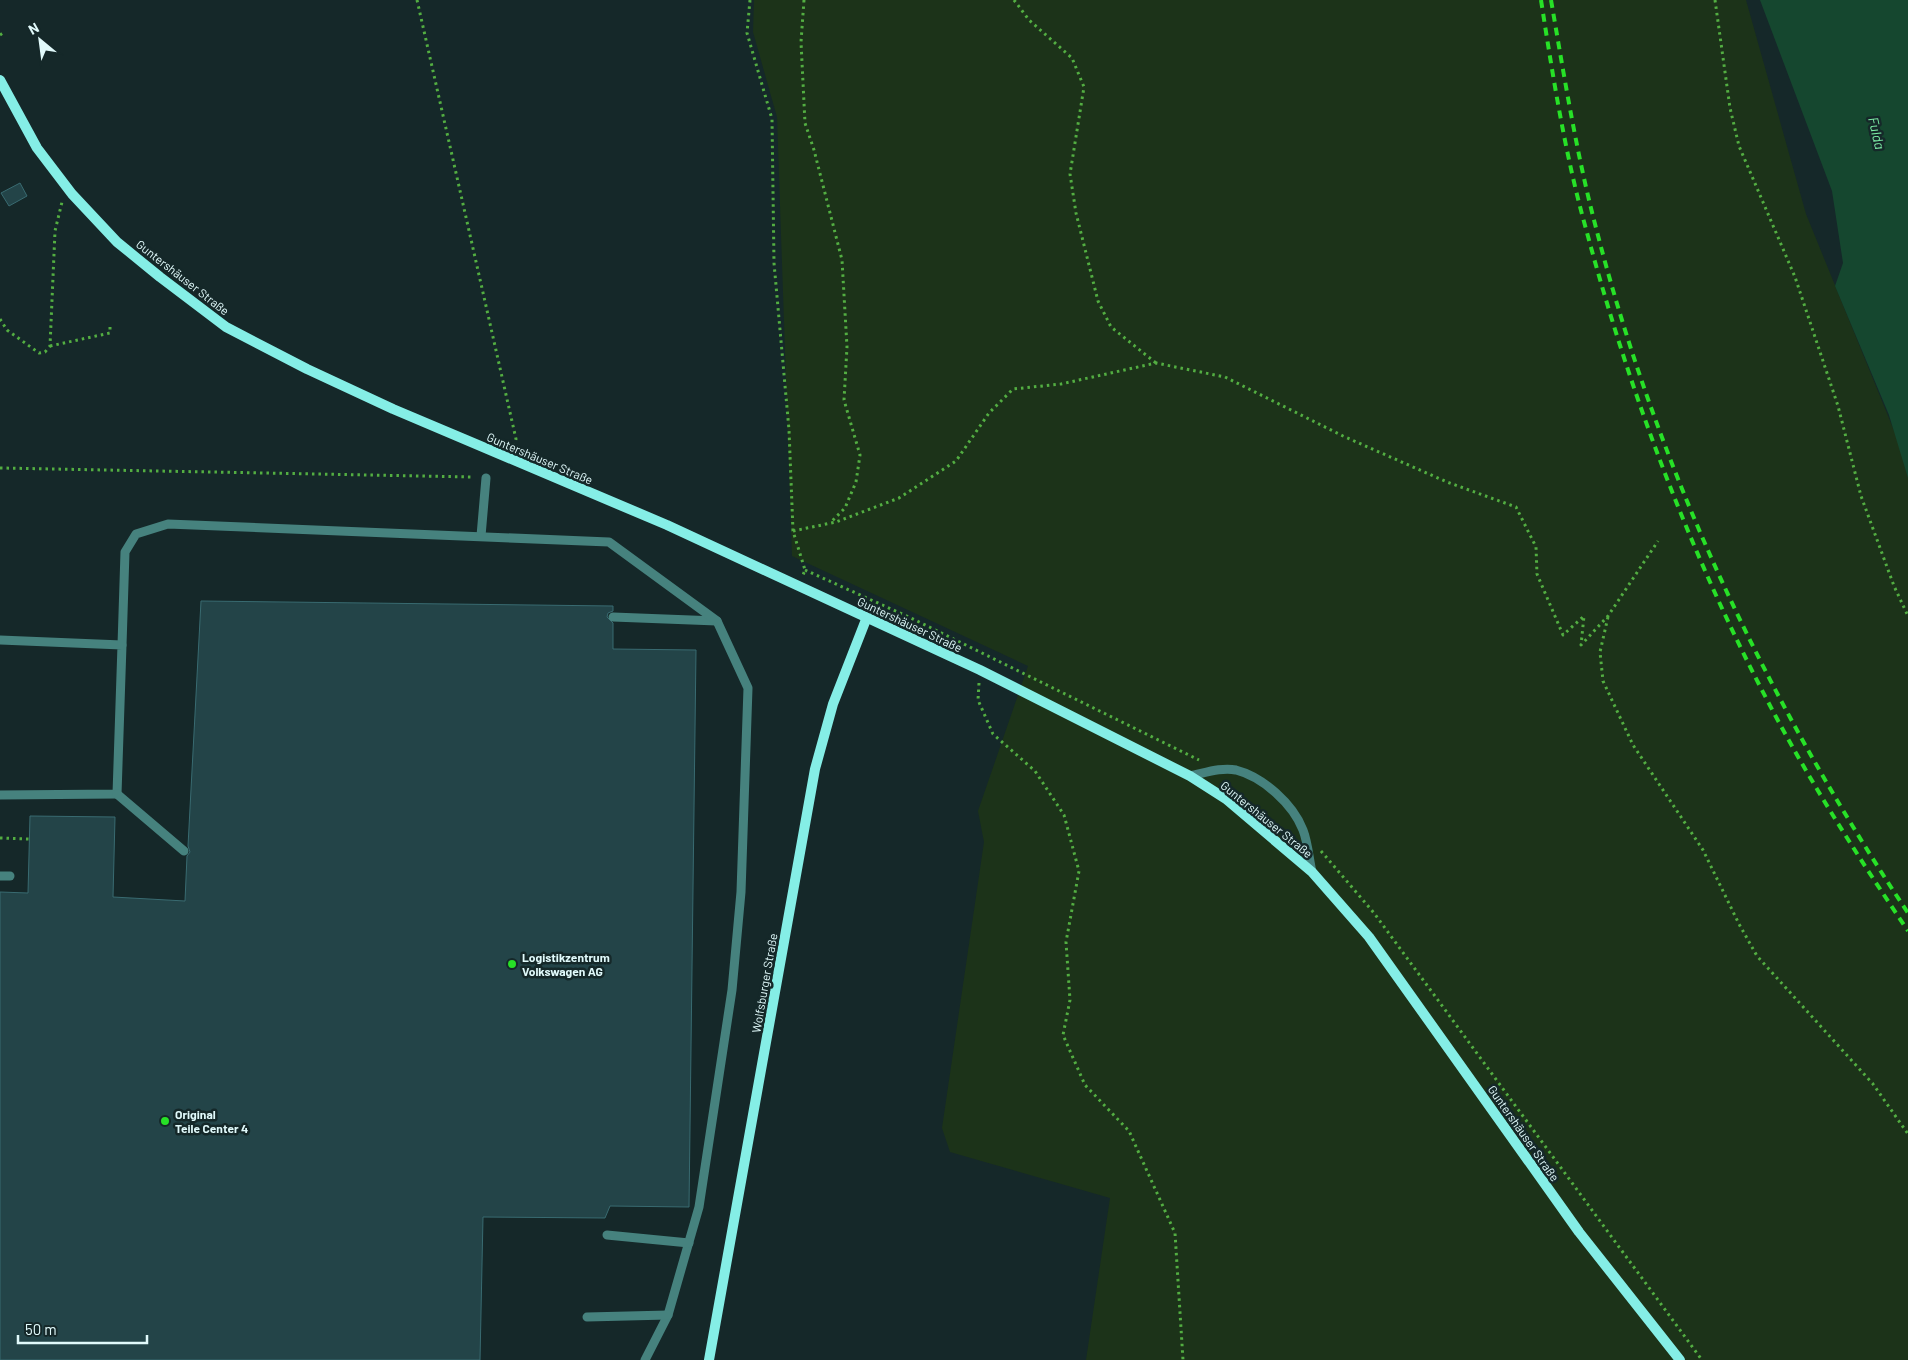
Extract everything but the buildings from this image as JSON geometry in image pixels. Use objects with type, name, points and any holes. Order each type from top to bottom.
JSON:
[{"type":"street","name":"Guntershäuser Straße","points":[[0,80],[37,148],[72,194],[117,242],[226,327],[307,369],[509,459],[667,525],[980,670],[1190,776],[1226,799],[1312,872],[1369,937],[1579,1232],[1680,1360]]},
{"type":"street","name":"Wolfsburger Straße","points":[[709,1360],[815,769],[833,704],[867,617]]},
{"type":"lane","points":[[481,536],[486,478]]},
{"type":"lane","points":[[117,794],[125,552],[136,534],[150,528],[168,524],[609,542],[718,621],[748,688],[742,892],[732,990],[699,1207],[668,1315],[644,1360]]},
{"type":"lane","points":[[613,617],[718,621]]},
{"type":"lane","points":[[0,640],[122,645]]},
{"type":"lane","points":[[1190,776],[1217,770],[1235,770],[1268,787],[1288,806],[1303,830],[1312,872]]},
{"type":"lane","points":[[0,795],[117,794],[184,851]]},
{"type":"lane","points":[[0,876],[10,876]]},
{"type":"lane","points":[[607,1235],[689,1243]]},
{"type":"lane","points":[[587,1317],[668,1315]]},
{"type":"path","points":[[417,0],[516,439],[509,459]]},
{"type":"path","points":[[750,0],[747,33],[772,119],[774,263],[789,430],[793,531],[805,570],[928,626],[1217,770]]},
{"type":"path","points":[[804,0],[801,42],[805,123],[842,260],[847,346],[844,400],[860,455],[856,482],[845,508],[829,524]]},
{"type":"path","points":[[1014,0],[1029,20],[1072,58],[1084,87],[1070,174],[1076,214],[1098,301],[1111,327],[1156,363]]},
{"type":"path","points":[[1716,0],[1730,108],[1739,146],[1795,278],[1838,406],[1861,496],[1894,586],[1908,616]]},
{"type":"path","points":[[0,319],[7,330],[39,353],[46,352],[50,346],[55,231],[61,203],[72,194]]},
{"type":"path","points":[[50,346],[110,333],[110,327]]},
{"type":"path","points":[[793,531],[829,524],[899,498],[956,461],[989,413],[1013,388],[1061,384],[1156,363],[1225,377],[1360,443],[1447,482],[1516,507],[1536,547],[1537,574],[1562,635],[1584,616],[1581,645],[1608,616],[1658,541]]},
{"type":"path","points":[[0,468],[486,478]]},
{"type":"path","points":[[1608,616],[1600,652],[1603,681],[1633,745],[1704,850],[1739,924],[1757,956],[1873,1084],[1908,1134]]},
{"type":"path","points":[[980,670],[978,700],[993,734],[1035,772],[1064,815],[1079,872],[1066,942],[1070,1000],[1064,1035],[1084,1085],[1129,1131],[1175,1233],[1183,1360]]},
{"type":"path","points":[[1303,830],[1374,913],[1702,1360]]},
{"type":"path","points":[[0,838],[29,839]]},
{"type":"shaded area","points":[[754,0],[1746,0],[1806,214],[1908,465],[1908,1360],[1086,1360],[1110,1198],[950,1152],[942,1128],[984,842],[978,811],[1028,666],[792,556],[777,117],[753,32]]},
{"type":"water","name":"Fulda","points":[[1760,0],[1908,0],[1908,478],[1889,415],[1835,286],[1843,263],[1832,191]]},
{"type":"railway","points":[[1541,0],[1560,115],[1579,201],[1623,355],[1667,478],[1717,598],[1775,715],[1839,825],[1908,931]]},
{"type":"railway","points":[[1551,0],[1576,141],[1595,224],[1621,316],[1651,406],[1685,495],[1722,582],[1808,751],[1908,913]]},
{"type":"place","name":"Logistikzentrum Volkswagen AG","points":[[512,964]]},
{"type":"place","name":"Original Teile Center 4","points":[[165,1121]]}]
